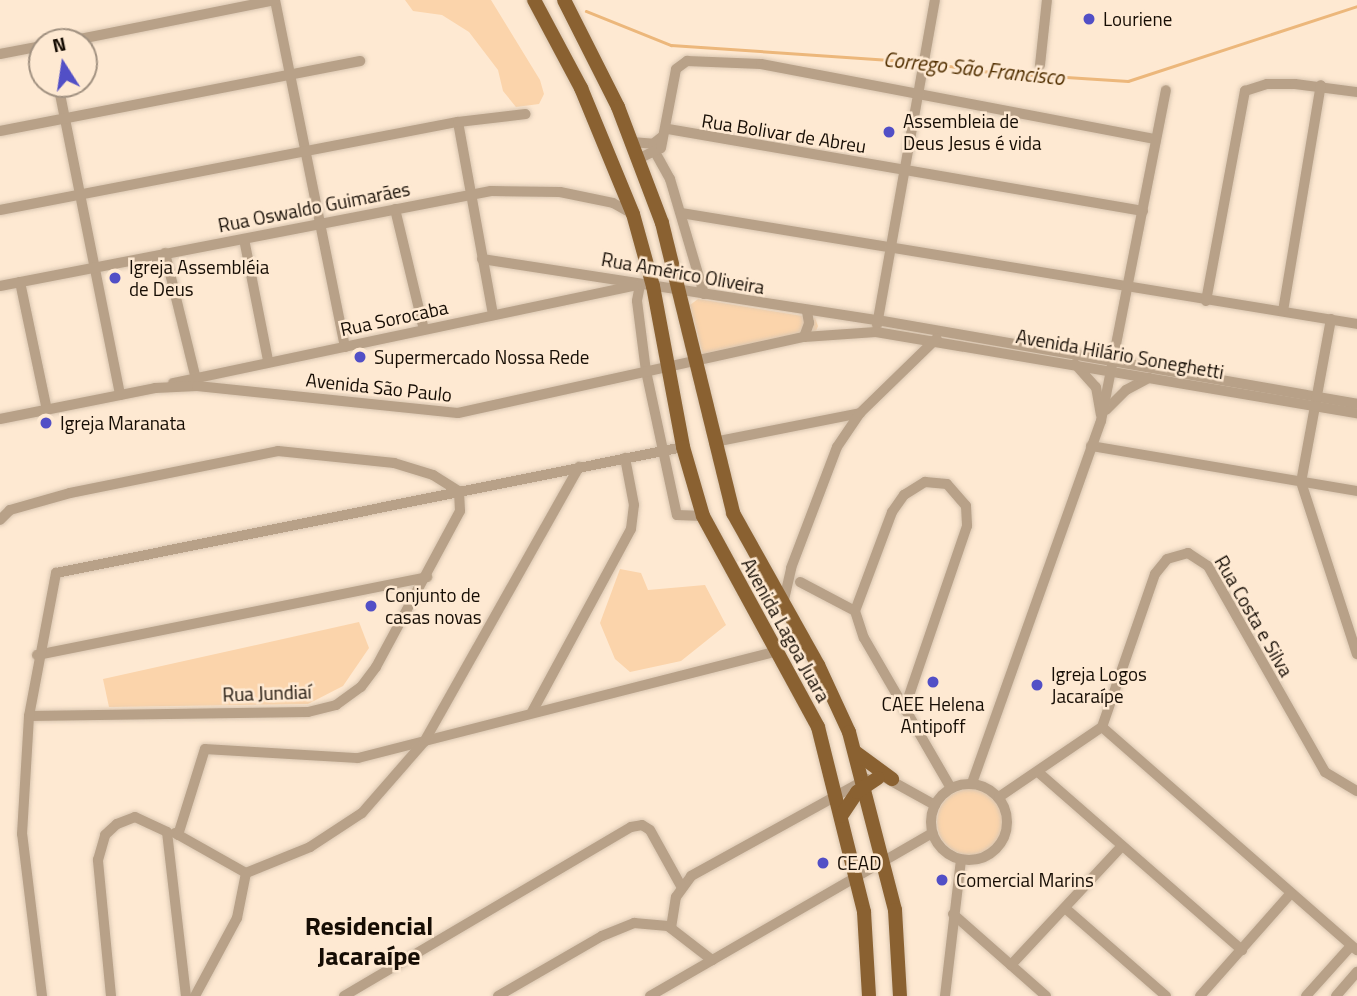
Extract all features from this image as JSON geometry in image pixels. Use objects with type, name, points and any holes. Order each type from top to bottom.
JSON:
[{"type":"main road","name":"Avenida Lagoa Juara","points":[[534,0],[591,110],[633,214],[683,447],[703,516],[818,727],[857,875],[869,942],[870,996]]},
{"type":"main road","name":"Avenida Lagoa Juara","points":[[564,0],[638,159],[681,290],[714,442],[733,513],[837,702],[855,752],[895,910],[900,996]]},
{"type":"main road","points":[[855,752],[885,778]]},
{"type":"main road","points":[[841,816],[862,783],[885,778]]},
{"type":"street","points":[[98,35],[275,0],[345,347]]},
{"type":"street","points":[[876,332],[920,72],[935,0]]},
{"type":"street","points":[[1040,65],[1047,0]]},
{"type":"street","points":[[0,54],[28,49]]},
{"type":"street","points":[[0,131],[360,61]]},
{"type":"street","points":[[638,159],[656,148],[668,130],[676,69],[687,61],[761,64],[1154,139]]},
{"type":"street","points":[[1283,311],[1321,85]]},
{"type":"street","points":[[1206,301],[1238,109],[1245,91],[1252,87],[1321,85],[1357,92]]},
{"type":"street","points":[[972,783],[1102,418],[1115,367],[1154,139],[1166,90]]},
{"type":"street","points":[[61,98],[120,395]]},
{"type":"street","points":[[0,210],[458,122],[526,114]]},
{"type":"street","points":[[458,122],[493,314]]},
{"type":"street","name":"Rua Bolivar de Abreu","points":[[668,130],[1143,211]]},
{"type":"street","points":[[632,142],[656,148]]},
{"type":"street","points":[[656,148],[670,179],[704,294]]},
{"type":"street","name":"Rua Oswaldo Guimarães","points":[[0,286],[471,194],[522,189],[560,192],[613,204],[633,214]]},
{"type":"street","points":[[395,209],[424,330]]},
{"type":"street","points":[[681,213],[892,246],[1129,290],[1357,323]]},
{"type":"street","points":[[244,239],[268,360]]},
{"type":"street","points":[[165,253],[196,382]]},
{"type":"street","name":"Rua Américo Oliveira","points":[[482,259],[807,312],[877,320]]},
{"type":"street","points":[[20,282],[47,410]]},
{"type":"street","points":[[647,286],[637,301],[646,371],[677,515],[703,516]]},
{"type":"street","name":"Rua Sorocaba","points":[[196,382],[268,360],[647,286]]},
{"type":"street","points":[[804,337],[809,323],[807,312]]},
{"type":"street","points":[[1331,319],[1301,482],[1357,654]]},
{"type":"street","name":"Avenida Hilário Soneghetti","points":[[877,320],[937,337]]},
{"type":"street","name":"Avenida Hilário Soneghetti","points":[[876,332],[937,337],[1018,350],[1315,402],[1357,413]]},
{"type":"street","name":"Avenida São Paulo","points":[[0,419],[196,382],[458,412],[804,337],[876,332]]},
{"type":"street","points":[[783,606],[796,555],[836,447],[860,412],[937,337]]},
{"type":"street","name":"Avenida Hilário Soneghetti","points":[[1018,350],[1075,364],[1115,367],[1150,378],[1315,402],[1357,404]]},
{"type":"street","points":[[1075,364],[1096,387],[1102,418]]},
{"type":"street","points":[[1102,418],[1114,399],[1150,378]]},
{"type":"street","points":[[714,442],[860,412]]},
{"type":"street","points":[[1091,446],[1357,491]]},
{"type":"street","points":[[42,996],[22,834],[29,716],[37,655],[56,573],[683,447]]},
{"type":"street","points":[[0,520],[10,510],[70,493],[278,451],[394,463],[433,475],[459,491]]},
{"type":"street","points":[[532,712],[631,529],[634,505],[625,458]]},
{"type":"street","points":[[246,873],[310,847],[362,813],[424,742],[579,467]]},
{"type":"street","points":[[904,710],[967,526],[966,506],[947,484],[925,482],[904,495],[892,512],[855,611],[864,638],[904,710],[951,788]]},
{"type":"street","name":"Rua Jundiaí","points":[[29,716],[308,712],[336,705],[361,687],[376,667],[427,577],[460,511],[459,491]]},
{"type":"street","name":"Rua Costa e Silva","points":[[1102,727],[1155,574],[1167,559],[1188,553],[1208,566],[1318,762],[1334,780],[1357,791]]},
{"type":"street","points":[[37,655],[427,577]]},
{"type":"street","points":[[800,582],[855,611]]},
{"type":"street","points":[[178,835],[205,749],[358,758],[532,712],[743,663],[777,651]]},
{"type":"street","points":[[999,797],[1102,727],[1354,948],[1307,996]]},
{"type":"street","points":[[1038,772],[1242,950]]},
{"type":"street","points":[[885,778],[936,805]]},
{"type":"street","points":[[681,886],[836,793],[862,783]]},
{"type":"street","points":[[972,783],[999,797],[1008,818],[1003,841],[990,854],[961,860],[943,850],[932,833],[936,805],[951,788],[972,783]]},
{"type":"street","points":[[111,996],[98,870],[102,842],[111,829],[130,818],[162,827],[246,873]]},
{"type":"street","points":[[344,996],[631,827],[642,825],[650,830],[681,886],[671,929]]},
{"type":"street","points":[[162,827],[170,851],[186,996]]},
{"type":"street","points":[[651,996],[932,833]]},
{"type":"street","points":[[1012,965],[1121,847]]},
{"type":"street","points":[[945,996],[961,860]]},
{"type":"street","points":[[195,996],[237,918],[246,873]]},
{"type":"street","points":[[1200,996],[1291,893]]},
{"type":"street","points":[[1065,908],[1166,996]]},
{"type":"street","points":[[953,914],[1046,996]]},
{"type":"street","points":[[498,996],[613,930],[645,922],[671,929],[712,960]]},
{"type":"street","points":[[1341,994],[1357,972]]},
{"type":"shaded area","points":[[405,0],[491,0],[540,80],[544,94],[539,104],[516,107],[503,91],[498,70],[469,32],[442,15],[413,11]]},
{"type":"shaded area","points":[[698,299],[815,318],[818,326],[816,331],[703,355],[690,305]]},
{"type":"shaded area","points":[[620,569],[641,573],[648,590],[705,585],[726,625],[681,661],[630,672],[615,659],[600,623]]},
{"type":"shaded area","points":[[359,622],[369,648],[343,686],[308,704],[109,707],[103,679]]},
{"type":"shaded area","points":[[970,789],[983,791],[998,804],[1003,822],[1001,835],[988,850],[970,855],[957,853],[942,840],[937,822],[939,809],[952,794]]},
{"type":"waterway","name":"Corrego São Francisco","points":[[929,63],[989,72],[1128,81],[1357,6]]},
{"type":"waterway","name":"Corrego São Francisco","points":[[586,11],[671,45],[922,62]]},
{"type":"place","name":"Louriene","points":[[1089,19]]},
{"type":"place","name":"Assembleia de Deus Jesus é vida","points":[[889,132]]},
{"type":"place","name":"Igreja Assembléia de Deus","points":[[115,278]]},
{"type":"place","name":"Supermercado Nossa Rede","points":[[360,357]]},
{"type":"place","name":"Igreja Maranata","points":[[46,423]]},
{"type":"place","name":"Conjunto de casas novas","points":[[371,606]]},
{"type":"place","name":"CAEE Helena Antipoff","points":[[933,682]]},
{"type":"place","name":"Igreja Logos Jacaraípe","points":[[1037,685]]},
{"type":"place","name":"CEAD","points":[[823,863]]},
{"type":"place","name":"Comercial Marins","points":[[942,880]]},
{"type":"district","name":"Residencial Jacaraípe","points":[[369,941]]}]
